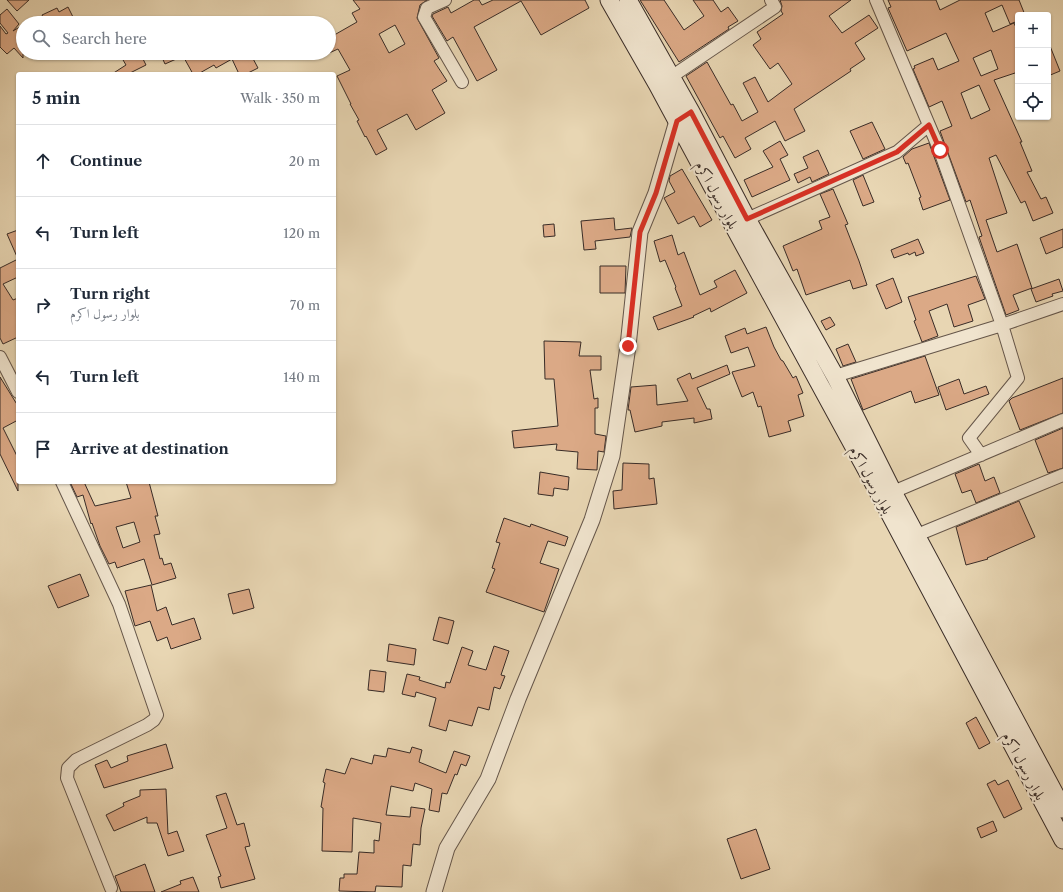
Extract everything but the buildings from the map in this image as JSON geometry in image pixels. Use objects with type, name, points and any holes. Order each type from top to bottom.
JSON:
[{"type":"main road","name":"بلوار رسول اکرم","points":[[609,0],[684,116],[747,219],[835,376],[893,492],[1063,808]]},
{"type":"main road","name":"بلوار رسول اکرم","points":[[628,0],[670,77],[684,116],[864,464],[1063,840]]},
{"type":"street","points":[[445,0],[427,8],[424,17],[462,82]]},
{"type":"street","points":[[670,77],[775,7],[771,0]]},
{"type":"street","points":[[876,0],[940,150],[1002,325],[1018,378],[969,438],[981,455]]},
{"type":"street","points":[[434,892],[447,848],[488,779],[518,699],[592,520],[612,456],[628,346],[640,232],[684,116]]},
{"type":"street","points":[[747,219],[897,152],[929,125]]},
{"type":"street","points":[[835,376],[1002,325],[1063,304]]},
{"type":"street","points":[[0,357],[16,388]]},
{"type":"street","points":[[893,492],[1063,420]]},
{"type":"street","points":[[917,535],[1063,475]]},
{"type":"street","points":[[63,484],[119,604],[157,715],[154,720],[147,725],[76,760],[68,768],[67,778],[111,888]]},
{"type":"route","points":[[628,346],[640,232],[656,193],[677,121],[691,112],[747,219],[897,152],[929,125],[940,150]]}]
